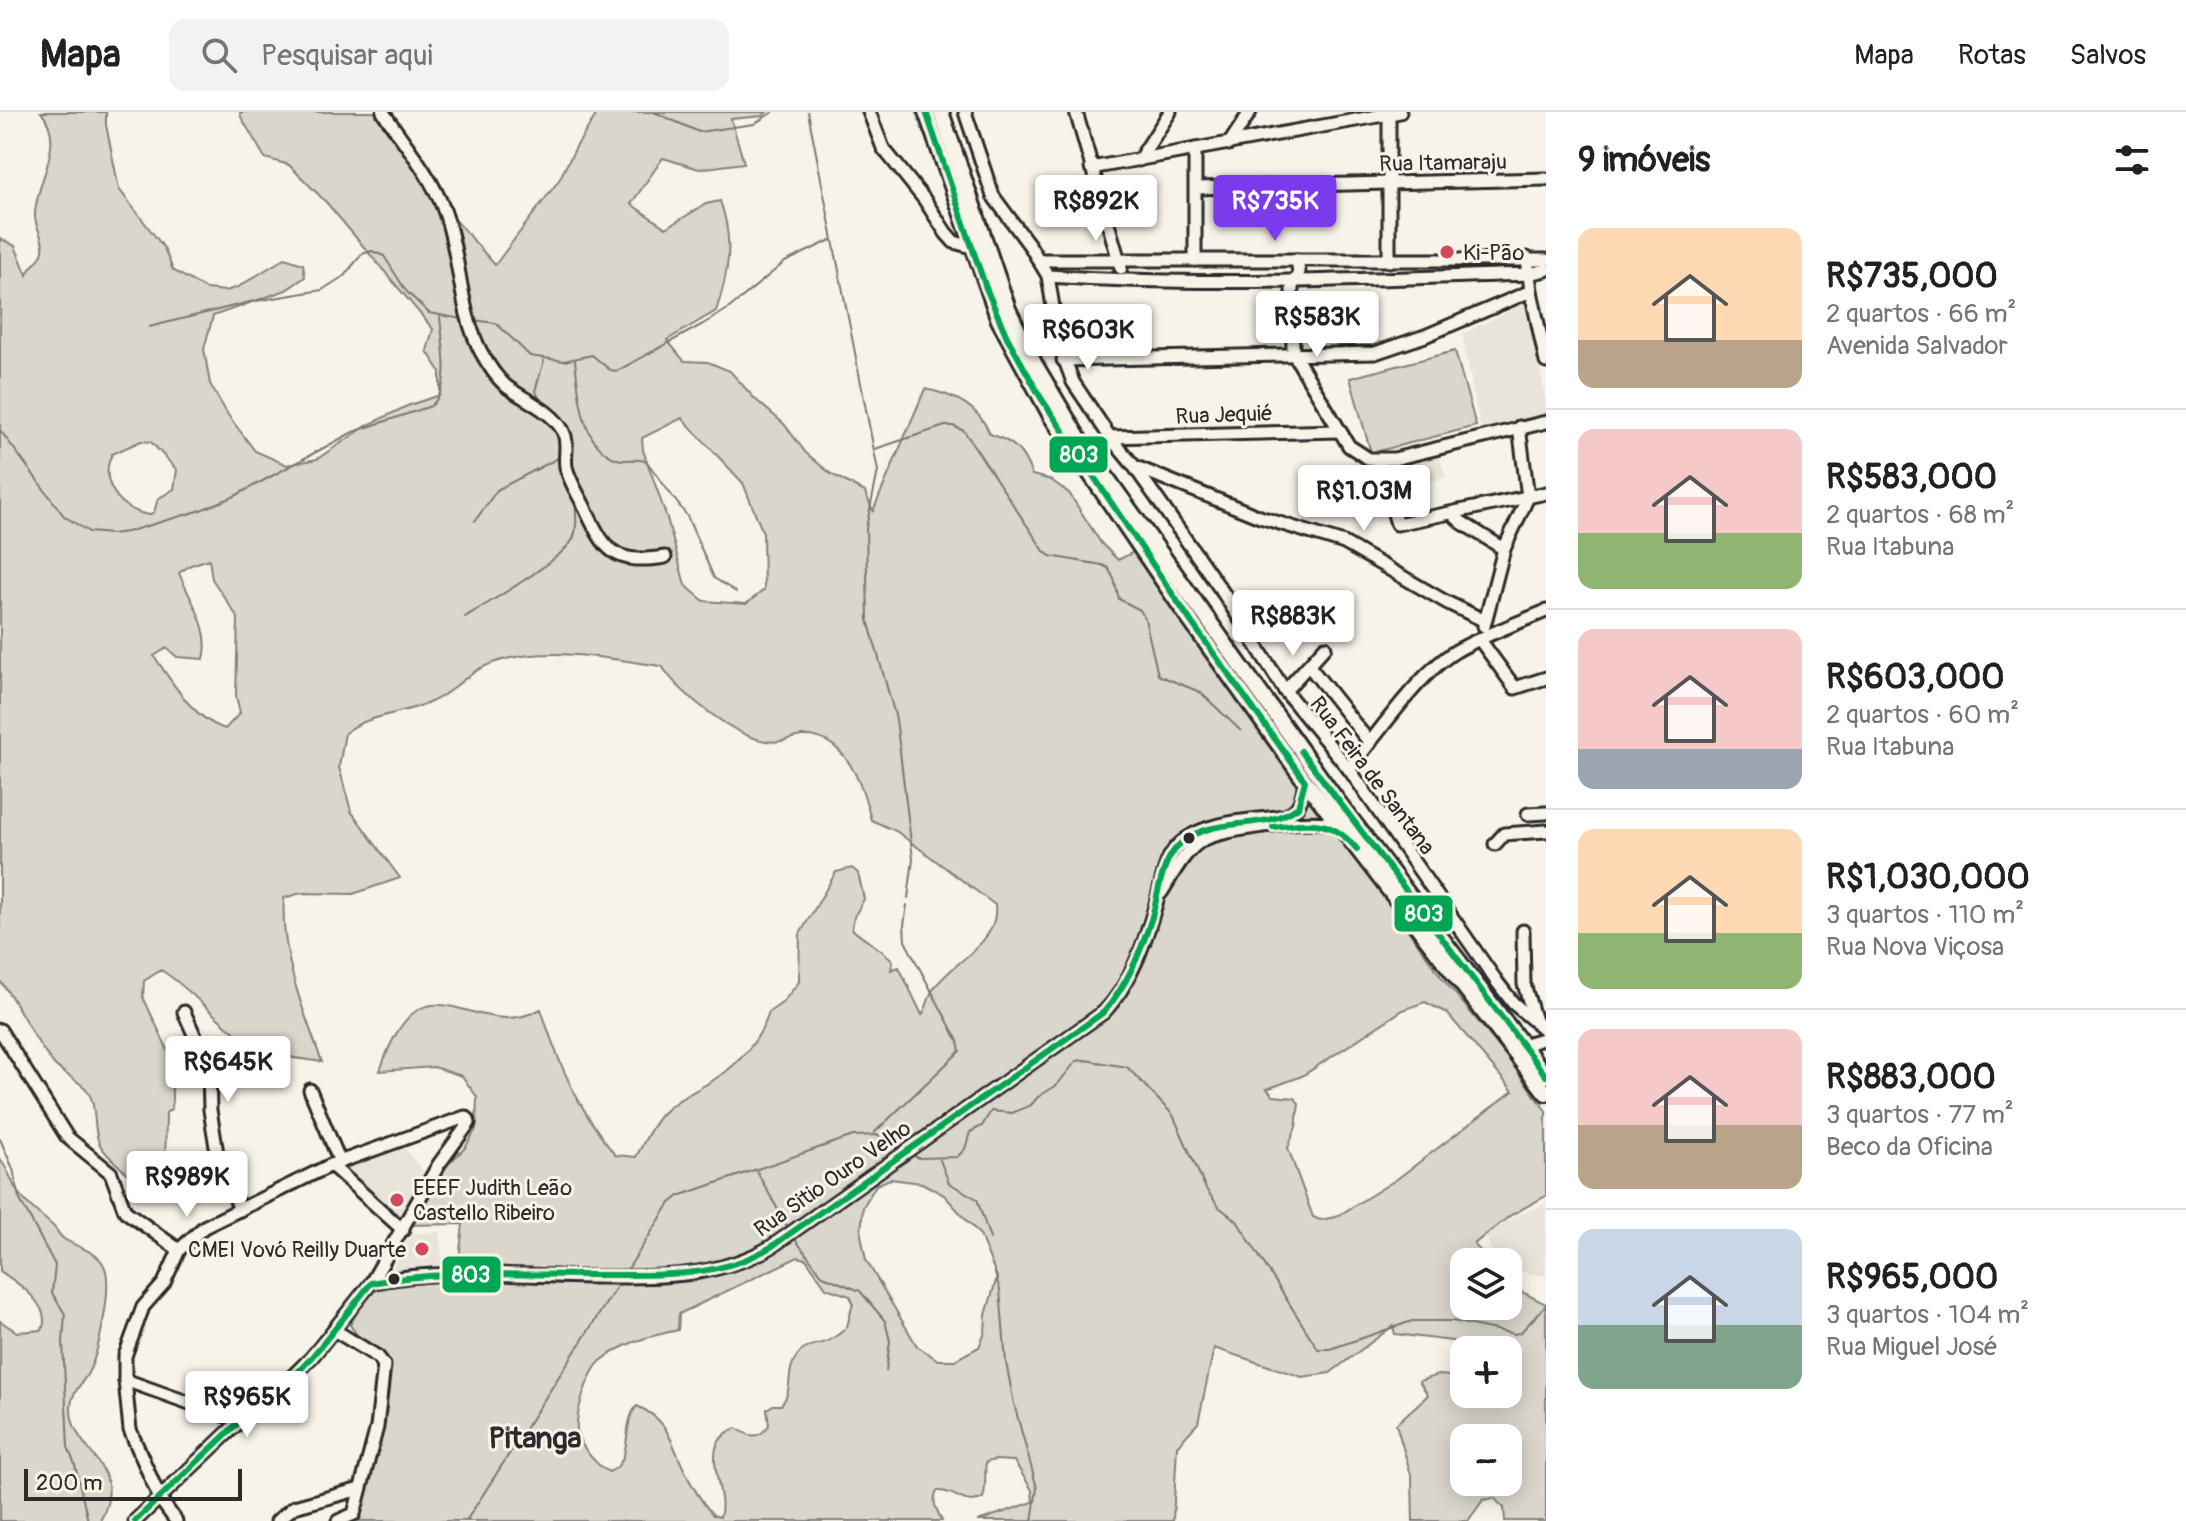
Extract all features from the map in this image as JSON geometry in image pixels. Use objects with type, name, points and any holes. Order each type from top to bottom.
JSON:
[{"type":"main road","points":[[926,112],[999,320],[1058,427],[1305,781],[1546,1093]]},
{"type":"main road","points":[[941,112],[1008,309],[1034,363],[1079,439],[1335,798],[1546,1076]]},
{"type":"street","points":[[383,112],[437,192],[446,213],[471,328],[481,353],[503,384],[551,416],[562,428],[567,440],[567,470],[600,539],[630,560],[665,557]]},
{"type":"street","points":[[869,112],[883,148],[924,199],[946,233],[954,242],[972,247]]},
{"type":"street","name":"Rua Feira de Santana","points":[[965,112],[993,196],[1048,276],[1063,360],[1073,382],[1224,594],[1285,691],[1349,769],[1497,982],[1513,1003],[1541,1028]]},
{"type":"street","points":[[1139,160],[1170,112]]},
{"type":"street","points":[[1229,144],[1250,112]]},
{"type":"street","points":[[1091,168],[1400,112]]},
{"type":"street","points":[[1388,113],[1389,261]]},
{"type":"street","points":[[1081,116],[1091,168],[1124,280]]},
{"type":"street","points":[[1195,149],[1195,260]]},
{"type":"street","name":"Rua Itamaraju","points":[[1196,188],[1546,179]]},
{"type":"street","points":[[1527,258],[1531,291],[1542,322],[1546,362]]},
{"type":"street","points":[[1039,260],[1546,260]]},
{"type":"street","points":[[1291,260],[1283,273],[1292,283],[1293,353],[1339,431],[1358,454],[1378,460],[1409,456],[1546,422]]},
{"type":"street","points":[[1048,276],[1292,283],[1529,274],[1546,270]]},
{"type":"street","points":[[1063,360],[1385,351],[1531,291]]},
{"type":"street","points":[[1480,640],[1504,549],[1528,497],[1519,427]]},
{"type":"street","name":"Rua Jequié","points":[[1110,437],[1339,431]]},
{"type":"street","points":[[1378,460],[1397,524],[1546,493]]},
{"type":"street","points":[[1134,466],[1260,517],[1344,543],[1485,621]]},
{"type":"street","points":[[1453,514],[1504,549]]},
{"type":"street","points":[[1349,769],[1430,672],[1457,651],[1546,611]]},
{"type":"street","points":[[1480,640],[1515,688],[1542,680],[1546,693]]},
{"type":"street","points":[[1285,691],[1325,647]]},
{"type":"street","points":[[1309,666],[1370,743]]},
{"type":"street","name":"Rua Sitio Ouro Velho","points":[[1159,897],[1168,858],[1182,842],[1219,825],[1285,816],[1294,812],[1302,800],[1305,781]]},
{"type":"street","points":[[1528,814],[1546,813]]},
{"type":"street","name":"Rua Sitio Ouro Velho","points":[[371,1283],[396,1278],[442,1276],[665,1277],[705,1272],[749,1260],[1104,1012],[1128,981],[1159,897],[1190,850],[1210,837],[1243,830],[1310,824],[1331,825],[1344,831]]},
{"type":"street","points":[[1495,844],[1501,836],[1509,833],[1546,831]]},
{"type":"street","points":[[1523,931],[1524,984],[1541,1028]]},
{"type":"street","points":[[184,1012],[209,1068],[210,1110],[217,1153],[240,1210]]},
{"type":"street","points":[[0,1030],[67,1137],[111,1173],[125,1211],[179,1250]]},
{"type":"street","points":[[1522,1045],[1546,1038]]},
{"type":"street","points":[[310,1090],[336,1164],[403,1230]]},
{"type":"street","points":[[135,1521],[160,1499],[240,1421],[259,1409],[312,1357],[371,1283],[439,1164],[469,1123],[468,1119],[465,1117],[336,1164],[204,1227],[179,1250],[164,1283],[143,1307],[125,1356],[130,1430],[160,1499],[176,1521]]},
{"type":"street","points":[[334,1330],[378,1357],[384,1365],[377,1427],[354,1514],[338,1521]]},
{"type":"street","points":[[125,1380],[240,1421]]},
{"type":"street","points":[[277,1521],[294,1507],[360,1489]]},
{"type":"shaded area","points":[[41,112],[106,112],[119,189],[164,248],[173,270],[206,289],[226,291],[238,287],[285,258],[303,264],[305,277],[286,290],[213,316],[204,349],[210,384],[228,415],[255,451],[287,465],[317,459],[368,425],[407,406],[440,395],[440,371],[427,351],[433,329],[326,202],[289,165],[265,158],[240,112],[380,112],[438,200],[495,265],[559,180],[598,112],[767,112],[763,116],[731,119],[744,163],[699,169],[663,158],[631,204],[666,228],[706,204],[720,201],[724,215],[728,256],[716,311],[667,340],[684,361],[708,362],[730,371],[755,399],[784,424],[806,453],[831,474],[865,492],[873,511],[925,389],[964,403],[979,416],[990,434],[1017,448],[1032,475],[1051,480],[1069,493],[1101,543],[1118,560],[1137,550],[1442,978],[1501,1049],[1546,1111],[1546,1196],[1511,1215],[1474,1244],[1478,1248],[1450,1248],[1450,1320],[1522,1320],[1522,1292],[1546,1304],[1546,1521],[1505,1521],[1504,1508],[1494,1498],[1483,1500],[1468,1521],[1413,1521],[1412,1478],[1396,1424],[1428,1395],[1419,1381],[1438,1375],[1450,1376],[1450,1408],[1522,1408],[1522,1336],[1450,1336],[1450,1341],[1395,1334],[1393,1326],[1330,1373],[1302,1377],[1214,1348],[1198,1423],[1177,1446],[1173,1521],[978,1521],[1033,1502],[1032,1490],[1014,1461],[995,1460],[986,1462],[983,1498],[970,1501],[937,1491],[935,1503],[942,1521],[354,1521],[388,1394],[389,1373],[385,1354],[357,1335],[350,1325],[367,1296],[378,1288],[412,1280],[457,1278],[463,1224],[403,1225],[437,1175],[465,1148],[476,1129],[477,1097],[462,1076],[434,1067],[380,1071],[396,1033],[413,1013],[431,1005],[450,1006],[492,1017],[516,1017],[541,1009],[563,1068],[590,1120],[615,1155],[636,1157],[662,1114],[724,1073],[741,1058],[761,1032],[769,1012],[782,1003],[799,982],[800,934],[836,872],[852,868],[858,873],[864,899],[854,917],[852,929],[893,961],[891,970],[899,967],[922,1015],[940,981],[990,931],[995,905],[896,831],[871,820],[850,764],[830,743],[817,737],[802,736],[777,742],[753,738],[708,712],[662,666],[547,654],[502,660],[481,668],[431,702],[375,718],[345,733],[339,767],[351,811],[400,878],[353,894],[301,893],[284,898],[289,961],[322,1062],[279,1055],[251,1044],[161,970],[144,981],[143,997],[172,1059],[172,1108],[166,1113],[165,1176],[159,1193],[126,1172],[99,1143],[90,1095],[53,1063],[0,981],[0,238],[15,246],[27,275],[43,250],[35,214],[51,149],[51,137]],"holes":[[[682,418],[743,483],[763,533],[764,590],[746,604],[704,601],[685,585],[667,518],[643,450],[642,438]],[[141,441],[151,442],[177,470],[174,489],[158,499],[154,512],[149,515],[121,501],[114,493],[108,475],[112,454]],[[209,559],[212,579],[238,618],[236,696],[240,713],[225,729],[193,709],[154,656],[167,648],[177,657],[204,659],[203,626],[179,573]],[[1425,1002],[1447,1013],[1513,1091],[1397,1179],[1336,1217],[1320,1220],[1313,1217],[1288,1148],[1296,1127],[1299,1104],[1295,1098],[1273,1096],[1267,1089],[1302,1076],[1403,1010]],[[890,1179],[922,1183],[944,1195],[980,1235],[997,1277],[979,1347],[955,1360],[938,1360],[917,1346],[866,1260],[861,1235],[863,1207],[876,1185]],[[798,1257],[806,1259],[826,1288],[850,1296],[853,1303],[847,1327],[826,1342],[807,1348],[797,1356],[791,1368],[785,1399],[781,1405],[767,1409],[769,1425],[765,1430],[754,1436],[736,1428],[717,1445],[715,1456],[722,1506],[720,1517],[713,1515],[700,1497],[666,1430],[647,1411],[637,1406],[632,1414],[622,1460],[609,1472],[590,1456],[578,1435],[583,1395],[602,1360],[629,1344],[678,1330],[679,1314]]]},
{"type":"shaded area","points":[[1527,302],[1546,400],[1546,418],[1481,432],[1462,334]]},
{"type":"shaded area","points":[[1455,351],[1476,426],[1371,453],[1350,378]]},
{"type":"shaded area","points":[[1439,456],[1446,477],[1390,493],[1383,471]]},
{"type":"shaded area","name":"EEEF Judith Leão Castello Ribeiro","points":[[402,1145],[428,1177],[404,1222],[342,1168]]},
{"type":"shaded area","points":[[0,1159],[25,1201],[62,1238],[99,1259],[106,1271],[107,1293],[100,1338],[92,1364],[71,1405],[74,1425],[105,1473],[107,1502],[100,1521],[0,1521],[0,1321],[17,1332],[42,1330],[44,1321],[43,1312],[32,1296],[0,1271]]},
{"type":"shaded area","points":[[1546,1203],[1546,1276],[1522,1272],[1522,1248],[1491,1248],[1483,1231]]},
{"type":"shaded area","name":"CMEI Vovó Reilly Duarte","points":[[439,1232],[443,1266],[391,1271],[412,1233]]},
{"type":"waterway","points":[[654,112],[699,132],[754,124],[773,112]]},
{"type":"waterway","points":[[808,112],[878,471],[866,528],[868,620],[896,719],[913,859],[908,898]]},
{"type":"waterway","points":[[472,320],[496,323],[530,356],[564,361],[592,355],[610,370],[617,371],[728,309],[785,262],[831,240]]},
{"type":"waterway","points":[[149,327],[250,302],[322,290],[344,276],[362,254],[372,251],[384,256],[406,291],[429,313],[462,319]]},
{"type":"waterway","points":[[0,430],[64,516],[89,532],[127,532],[233,497],[353,432],[431,406],[438,398],[444,376],[440,317]]},
{"type":"waterway","points":[[575,360],[580,402],[595,443],[617,459],[647,462],[687,516],[714,578],[736,592]]},
{"type":"waterway","points":[[542,402],[535,391],[544,361]]},
{"type":"waterway","points":[[875,449],[945,426],[964,431],[1044,551],[1050,556],[1108,568],[1119,599],[1140,610],[1145,619],[1158,675],[1200,692],[1241,731]]},
{"type":"waterway","points":[[570,450],[574,444],[571,438]]},
{"type":"waterway","points":[[475,521],[497,490],[562,456]]},
{"type":"waterway","points":[[465,617],[524,581],[566,548],[576,530],[575,501]]},
{"type":"waterway","points":[[874,1133],[960,1051],[958,1041],[905,941],[907,905]]},
{"type":"waterway","points":[[908,1154],[919,1158],[957,1157],[965,1149],[970,1132],[982,1126],[991,1111],[1012,1113],[1031,1105],[1057,1085],[1076,1061],[1127,1067],[1173,1115],[1206,1189],[1219,1207],[1237,1221],[1318,1349],[1330,1349],[1412,1321],[1452,1321],[1515,1334],[1521,1332],[1546,1305]]},
{"type":"waterway","points":[[626,1272],[670,1203],[679,1196],[853,1136],[878,1135],[900,1150]]},
{"type":"waterway","points":[[0,1139],[13,1169],[19,1198],[55,1265],[52,1293],[65,1314],[63,1342],[68,1447],[88,1521]]},
{"type":"waterway","points":[[940,1160],[949,1183],[977,1199],[990,1239]]},
{"type":"waterway","points":[[756,1170],[788,1228]]},
{"type":"waterway","points":[[794,1238],[823,1276],[860,1291],[885,1321],[890,1341],[886,1371]]},
{"type":"waterway","points":[[994,1270],[1000,1290],[1006,1362],[1014,1404],[1037,1488],[1032,1521]]},
{"type":"waterway","points":[[466,1521],[619,1283]]},
{"type":"transit line","name":"803","points":[[135,1521],[240,1421],[295,1375],[371,1283],[428,1276],[693,1272],[733,1264],[771,1247],[1104,1012],[1132,969],[1151,920],[1161,878],[1169,858],[1182,842],[1210,829],[1271,819],[1298,807],[1305,781],[1192,623],[1041,398],[1007,337],[986,288],[926,112]]},
{"type":"transit line","name":"803","points":[[1301,751],[1546,1076]]},
{"type":"transit line","name":"803","points":[[1273,827],[1319,824],[1337,832],[1357,849]]},
{"type":"place","name":"Ki-Pão","points":[[1447,252]]},
{"type":"place","name":"EEEF Judith Leão Castello Ribeiro","points":[[397,1200]]},
{"type":"place","name":"CMEI Vovó Reilly Duarte","points":[[422,1249]]},
{"type":"district","name":"Pitanga","points":[[535,1438]]}]
